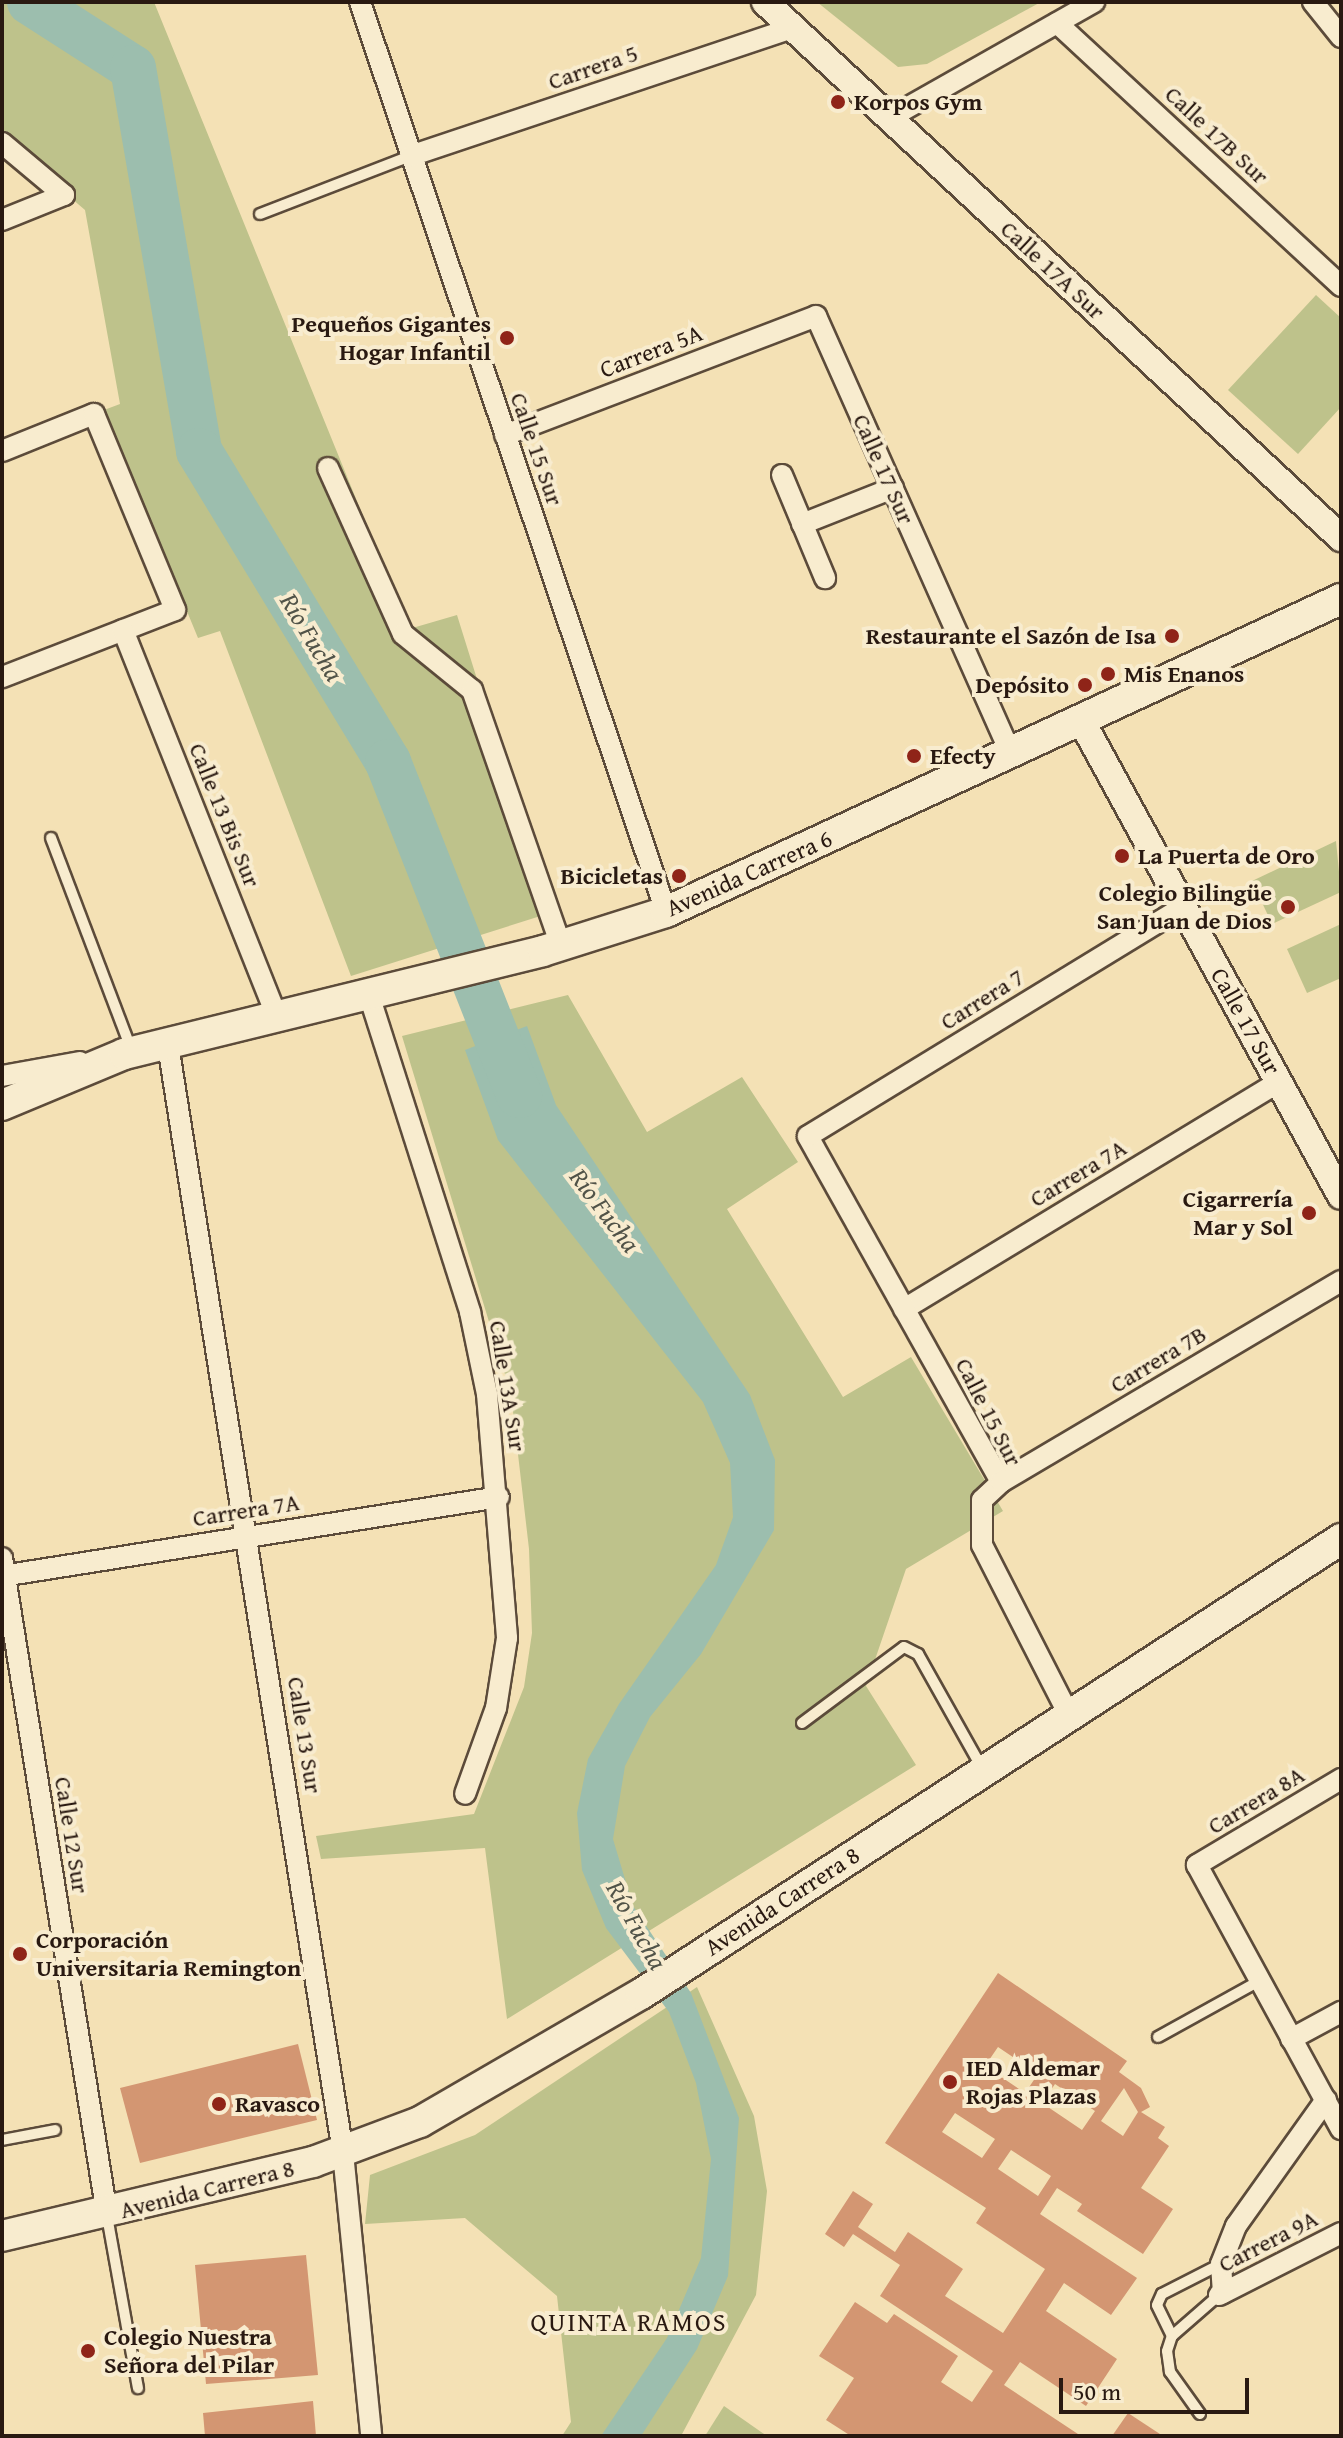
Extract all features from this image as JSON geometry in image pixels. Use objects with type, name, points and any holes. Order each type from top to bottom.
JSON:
[{"type":"main road","name":"Avenida Carrera 6","points":[[2,1105],[128,1054],[438,978],[561,945],[666,912],[1341,599]]},
{"type":"main road","name":"Avenida Carrera 8","points":[[2,2236],[107,2214],[343,2153],[420,2122],[641,1994],[1341,1539]]},
{"type":"street","name":"Calle 15 Sur","points":[[360,2],[666,912]]},
{"type":"street","name":"Calle 17A Sur","points":[[765,2],[1341,538]]},
{"type":"street","points":[[889,118],[1094,2]]},
{"type":"street","points":[[1313,2],[1341,37]]},
{"type":"street","name":"Calle 17B Sur","points":[[1057,23],[1341,286]]},
{"type":"street","name":"Carrera 5","points":[[410,156],[793,28]]},
{"type":"street","points":[[2,143],[64,195],[2,220]]},
{"type":"street","name":"Carrera 5A","points":[[505,435],[816,316]]},
{"type":"street","name":"Calle 17 Sur","points":[[816,316],[1011,753]]},
{"type":"street","points":[[2,451],[94,414],[175,610],[2,677]]},
{"type":"street","points":[[328,468],[403,634],[472,690],[561,945]]},
{"type":"street","points":[[782,475],[825,578]]},
{"type":"street","points":[[802,524],[893,488]]},
{"type":"street","name":"Calle 13 Bis Sur","points":[[123,630],[278,1019]]},
{"type":"street","name":"Calle 17 Sur","points":[[1081,720],[1341,1196]]},
{"type":"street","name":"Carrera 7","points":[[808,1136],[1183,907]]},
{"type":"street","name":"Calle 13A Sur","points":[[369,995],[470,1312],[499,1497],[507,1638],[496,1708],[465,1794]]},
{"type":"street","name":"Calle 13 Sur","points":[[168,1045],[249,1536],[343,2153],[371,2436]]},
{"type":"street","points":[[2,1076],[128,1054]]},
{"type":"street","name":"Carrera 7A","points":[[904,1309],[1279,1082]]},
{"type":"street","name":"Calle 15 Sur","points":[[808,1136],[1001,1482],[982,1500],[982,1545],[1069,1715]]},
{"type":"street","name":"Carrera 7B","points":[[1001,1482],[1341,1281]]},
{"type":"street","name":"Carrera 7A","points":[[3,1570],[499,1497]]},
{"type":"street","name":"Calle 12 Sur","points":[[3,1570],[107,2214]]},
{"type":"street","name":"Carrera 8A","points":[[1259,1981],[1197,1865],[1341,1779]]},
{"type":"street","points":[[1259,1981],[1341,2129]]},
{"type":"street","points":[[1291,2039],[1341,2012]]},
{"type":"street","points":[[1221,2294],[1221,2264],[1236,2226],[1326,2100]]},
{"type":"street","name":"Carrera 9A","points":[[1221,2294],[1341,2233]]},
{"type":"lane","points":[[260,214],[410,156]]},
{"type":"lane","points":[[51,838],[128,1054]]},
{"type":"lane","points":[[802,1723],[904,1647],[918,1654],[984,1770]]},
{"type":"lane","points":[[1158,2037],[1259,1981]]},
{"type":"lane","points":[[2,2140],[55,2130]]},
{"type":"lane","points":[[107,2214],[138,2388]]},
{"type":"lane","points":[[1200,2414],[1170,2372],[1172,2336],[1157,2305],[1162,2294],[1221,2264]]},
{"type":"lane","points":[[1172,2336],[1221,2294]]},
{"type":"green space","points":[[2,2],[154,2],[409,629],[457,615],[550,913],[351,976],[220,631],[198,638],[104,410],[120,404],[85,210],[2,139]]},
{"type":"green space","points":[[817,2],[1041,2],[927,64],[898,67]]},
{"type":"green space","points":[[1316,295],[1341,318],[1341,407],[1298,454],[1228,390]]},
{"type":"green space","points":[[1336,841],[1341,892],[1272,924],[1252,881]]},
{"type":"green space","points":[[1341,924],[1341,978],[1307,993],[1287,949]]},
{"type":"green space","points":[[568,995],[647,1132],[742,1077],[798,1162],[727,1209],[843,1397],[911,1357],[1003,1511],[906,1569],[866,1686],[916,1765],[507,2019],[485,1848],[321,1859],[316,1836],[474,1814],[524,1687],[532,1633],[529,1549],[511,1394],[402,1036]]},
{"type":"green space","points":[[697,1987],[754,2116],[767,2191],[756,2295],[681,2436],[562,2436],[571,2422],[557,2296],[465,2218],[365,2224],[370,2175],[475,2135]]},
{"type":"green space","points":[[724,2406],[767,2436],[705,2436]]},
{"type":"water","points":[[527,1026],[556,1105],[750,1395],[775,1460],[774,1530],[701,1654],[650,1717],[625,1766],[613,1839],[633,1906],[691,1993],[739,2118],[728,2276],[697,2349],[641,2436],[601,2436],[667,2338],[701,2258],[711,2159],[696,2083],[669,2012],[606,1928],[582,1870],[577,1813],[588,1759],[619,1704],[716,1565],[733,1517],[730,1463],[703,1402],[498,1140],[465,1050]]},
{"type":"building","points":[[998,1973],[1127,2061],[1119,2072],[1141,2088],[1150,2107],[1141,2112],[1165,2127],[1158,2138],[1169,2146],[1141,2188],[1173,2209],[1143,2254],[1077,2211],[1082,2204],[1057,2188],[1040,2214],[1137,2278],[1111,2315],[1064,2283],[1046,2311],[1117,2359],[1086,2406],[1020,2362],[1004,2385],[1081,2436],[851,2436],[826,2420],[854,2378],[819,2356],[855,2302],[887,2323],[894,2314],[958,2356],[941,2382],[972,2402],[993,2371],[880,2296],[900,2265],[853,2234],[844,2247],[825,2234],[853,2191],[873,2204],[858,2227],[895,2252],[908,2232],[963,2269],[945,2296],[1003,2333],[1045,2269],[976,2223],[986,2208],[885,2143]],"holes":[[[998,2047],[1038,2074],[1025,2093],[985,2066]],[[1055,2084],[1095,2111],[1082,2130],[1042,2103]],[[1124,2088],[1138,2112],[1123,2136],[1101,2121]],[[955,2113],[995,2139],[982,2158],[942,2132]],[[1011,2150],[1051,2176],[1038,2196],[998,2169]]]},
{"type":"building","name":"Ravasco","points":[[298,2044],[317,2120],[140,2163],[120,2088]]},
{"type":"building","points":[[306,2255],[318,2375],[206,2384],[195,2265]]},
{"type":"building","points":[[313,2401],[316,2436],[205,2436],[203,2413]]},
{"type":"building","points":[[1128,2413],[1163,2436],[1112,2436]]},
{"type":"waterway","name":"Río Fucha","points":[[30,2],[133,68],[199,451],[388,762],[519,1095]]},
{"type":"place","name":"Korpos Gym","points":[[838,102]]},
{"type":"place","name":"Pequeños Gigantes Hogar Infantil","points":[[507,338]]},
{"type":"place","name":"Restaurante el Sazón de Isa","points":[[1172,636]]},
{"type":"place","name":"Mis Enanos","points":[[1108,674]]},
{"type":"place","name":"Depósito","points":[[1085,685]]},
{"type":"place","name":"Efecty","points":[[914,756]]},
{"type":"place","name":"La Puerta de Oro","points":[[1122,856]]},
{"type":"place","name":"Bicicletas","points":[[679,876]]},
{"type":"place","name":"Colegio Bilingüe San Juan de Dios","points":[[1288,907]]},
{"type":"place","name":"Cigarrería Mar y Sol","points":[[1309,1213]]},
{"type":"place","name":"Corporación Universitaria Remington","points":[[20,1954]]},
{"type":"place","name":"IED Aldemar Rojas Plazas","points":[[950,2082]]},
{"type":"place","name":"Ravasco","points":[[219,2104]]},
{"type":"place","name":"Colegio Nuestra Señora del Pilar","points":[[88,2351]]},
{"type":"district","name":"QUINTA RAMOS","points":[[629,2322]]}]
